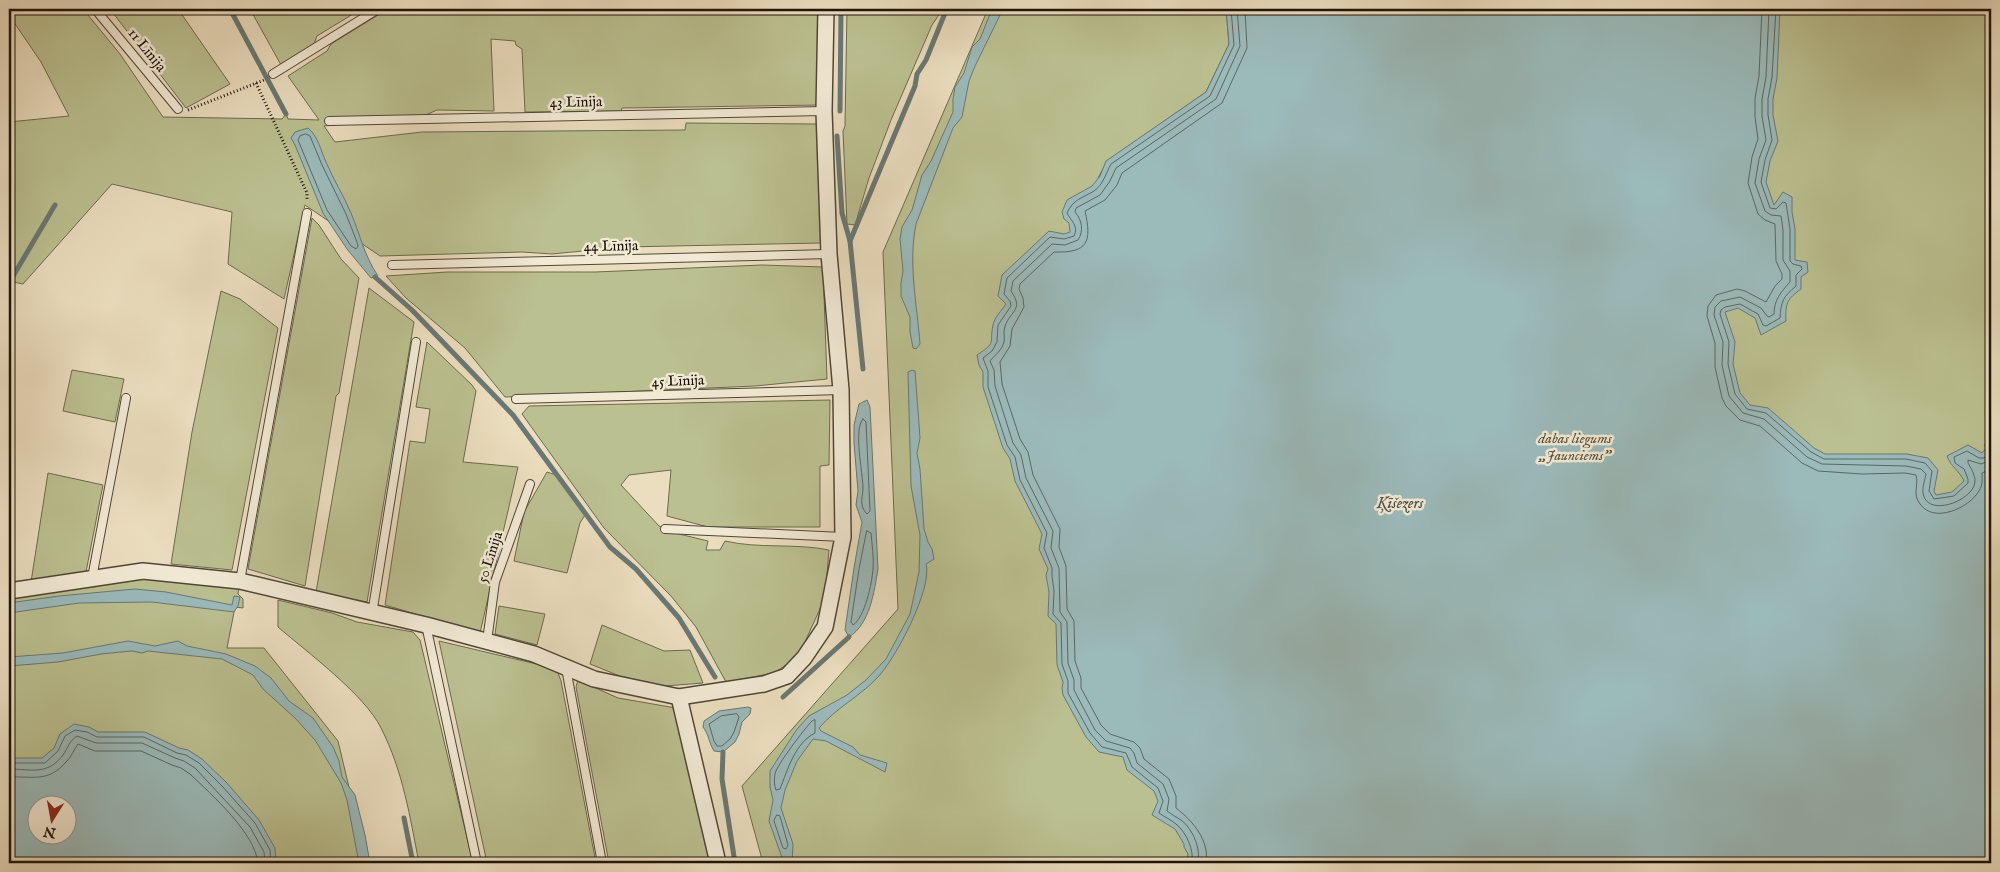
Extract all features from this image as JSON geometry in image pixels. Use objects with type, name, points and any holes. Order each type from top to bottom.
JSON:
[{"type":"street","points":[[9,591],[143,571],[240,581],[372,614],[426,625],[534,654],[603,681],[679,697],[764,684],[787,676],[804,658],[825,627],[843,537],[841,390],[829,254],[824,111],[826,9]]},
{"type":"street","points":[[679,697],[718,863]]},
{"type":"lane","name":"11 Līnija","points":[[95,9],[178,110]]},
{"type":"lane","points":[[273,74],[378,9]]},
{"type":"lane","name":"43 Līnija","points":[[329,121],[824,111]]},
{"type":"lane","points":[[240,581],[307,213]]},
{"type":"lane","name":"44 Līnija","points":[[392,265],[829,254]]},
{"type":"lane","points":[[372,614],[416,342]]},
{"type":"lane","name":"45 Līnija","points":[[516,399],[841,390]]},
{"type":"lane","points":[[92,578],[126,398]]},
{"type":"lane","name":"50 Līnija","points":[[486,641],[495,582],[530,484]]},
{"type":"lane","points":[[665,529],[843,537]]},
{"type":"lane","points":[[426,625],[478,863]]},
{"type":"lane","points":[[566,668],[602,863]]},
{"type":"path","points":[[178,110],[188,111],[262,81]]},
{"type":"path","points":[[256,83],[307,192],[307,213]]},
{"type":"green space","points":[[9,9],[83,9],[120,54],[163,117],[282,119],[286,114],[288,119],[319,120],[288,76],[327,51],[331,44],[388,9],[818,9],[819,105],[622,108],[621,111],[525,112],[522,49],[516,45],[515,41],[491,39],[494,111],[437,110],[421,117],[324,126],[335,142],[422,132],[685,130],[686,123],[818,124],[821,243],[624,247],[552,254],[522,252],[380,256],[305,205],[284,299],[228,264],[232,212],[112,184],[23,284],[9,281],[9,122],[69,116],[41,62],[9,15]]},
{"type":"green space","points":[[110,9],[178,9],[230,84],[186,108]]},
{"type":"green space","points":[[250,9],[361,9],[317,36],[314,44],[281,65]]},
{"type":"green space","points":[[847,9],[943,9],[932,25],[891,120],[869,178],[855,225],[847,224],[843,131],[845,126]]},
{"type":"green space","name":"Ķīšezers","points":[[988,9],[1226,9],[1229,44],[1206,92],[1107,161],[1098,178],[1558,9],[1991,9],[1991,863],[763,863],[742,786],[898,609],[883,252]]},
{"type":"green space","points":[[312,218],[319,225],[341,259],[359,278],[339,393],[336,396],[305,586],[248,569]]},
{"type":"green space","points":[[762,265],[823,267],[827,379],[755,386],[505,397],[465,348],[406,298],[386,276],[447,272],[595,272]]},
{"type":"green space","points":[[369,288],[414,322],[367,602],[316,592]]},
{"type":"green space","points":[[221,291],[240,299],[278,328],[232,570],[171,564],[192,432]]},
{"type":"green space","points":[[427,342],[476,391],[463,462],[518,467],[480,633],[385,605],[410,441],[425,443],[430,409],[416,407]]},
{"type":"green space","points":[[72,370],[124,379],[115,422],[63,411]]},
{"type":"green space","points":[[830,400],[829,465],[820,466],[820,527],[708,527],[667,516],[671,470],[629,475],[621,485],[659,526],[679,534],[708,541],[706,550],[720,550],[725,541],[751,545],[829,550],[825,598],[798,657],[774,673],[726,682],[696,627],[671,596],[604,528],[522,414],[529,406]]},
{"type":"green space","points":[[547,472],[556,475],[585,515],[580,523],[567,573],[514,561],[524,512]]},
{"type":"green space","points":[[48,473],[103,485],[86,572],[31,582]]},
{"type":"green space","points":[[123,573],[239,587],[238,594],[243,599],[243,608],[235,607],[227,648],[264,648],[338,741],[367,863],[9,863],[9,594]]},
{"type":"green space","points":[[278,600],[332,613],[357,622],[413,632],[420,640],[473,863],[419,863],[400,777],[389,744],[381,728],[373,715],[349,688],[278,627]]},
{"type":"green space","points":[[499,606],[545,614],[537,645],[495,634]]},
{"type":"green space","points":[[602,625],[664,651],[690,650],[703,683],[652,687],[590,664]]},
{"type":"green space","points":[[439,641],[549,667],[558,673],[596,863],[487,863]]},
{"type":"green space","points":[[578,680],[618,698],[676,708],[712,863],[609,863],[576,687]]},
{"type":"water","points":[[992,9],[1003,9],[975,66],[969,81],[962,117],[953,128],[916,224],[913,269],[920,344],[916,349],[913,348],[910,332],[910,317],[901,296],[903,271],[900,239],[902,227],[912,210],[922,175],[931,161],[953,112],[955,87],[964,73],[972,47],[980,39]]},
{"type":"water","name":"Ķīšezers","points":[[1226,9],[1780,9],[1777,78],[1773,99],[1773,115],[1778,141],[1770,161],[1766,182],[1774,205],[1783,192],[1792,197],[1795,260],[1807,262],[1808,272],[1801,277],[1801,289],[1788,302],[1786,321],[1761,335],[1755,318],[1738,308],[1725,312],[1735,342],[1733,364],[1740,393],[1750,405],[1768,408],[1814,448],[1825,454],[1907,454],[1928,458],[1938,470],[1934,491],[1936,495],[1952,492],[1964,481],[1947,456],[1968,445],[1982,453],[1986,448],[1984,445],[1991,438],[1991,863],[1187,863],[1188,854],[1175,829],[1152,815],[1158,801],[1154,791],[1127,770],[1123,757],[1099,752],[1086,737],[1063,695],[1063,682],[1057,665],[1056,624],[1048,616],[1049,592],[1046,575],[1048,569],[1039,549],[1042,534],[1015,481],[1010,459],[1003,448],[983,387],[983,372],[977,355],[990,345],[994,322],[1006,304],[998,296],[1002,275],[1049,231],[1064,234],[1070,232],[1069,223],[1064,219],[1062,212],[1067,200],[1092,186],[1100,176],[1106,161],[1206,92],[1229,44]]},
{"type":"water","points":[[308,128],[317,139],[351,213],[369,261],[378,276],[371,278],[347,249],[323,213],[291,138],[295,132]]},
{"type":"water","points":[[915,371],[920,438],[917,453],[920,469],[924,529],[934,559],[926,564],[927,575],[918,606],[911,623],[885,669],[870,685],[833,714],[819,728],[821,731],[853,747],[860,755],[887,763],[885,772],[826,741],[813,739],[797,761],[785,790],[781,808],[793,844],[792,863],[784,863],[769,821],[773,800],[770,787],[770,771],[797,729],[809,716],[847,695],[866,680],[886,659],[910,614],[919,572],[920,535],[911,486],[908,372]]},
{"type":"water","points":[[867,400],[870,407],[878,569],[870,607],[862,624],[849,637],[845,630],[862,522],[856,505],[858,491],[854,425],[859,404]]},
{"type":"water","points":[[135,589],[166,592],[232,605],[234,596],[240,597],[234,612],[152,602],[79,603],[9,613],[9,603]]},
{"type":"water","points":[[128,641],[155,646],[178,641],[187,646],[226,654],[255,666],[271,678],[289,701],[313,718],[333,747],[339,761],[342,777],[355,795],[370,863],[359,863],[347,800],[341,783],[315,740],[295,718],[263,689],[253,675],[222,659],[148,651],[142,653],[132,651],[101,654],[58,662],[9,666],[9,657],[63,653]]},
{"type":"water","points":[[751,708],[750,714],[742,722],[735,742],[723,752],[714,751],[703,727],[704,721],[719,711]]},
{"type":"water","points":[[74,724],[89,727],[98,732],[145,732],[179,748],[188,750],[202,759],[226,782],[259,820],[275,848],[276,863],[9,863],[9,758],[42,758],[54,748],[60,734]]},
{"type":"waterway","points":[[230,9],[286,114]]},
{"type":"waterway","points":[[840,111],[841,9]]},
{"type":"waterway","points":[[863,369],[850,241],[915,86],[917,74],[926,60],[948,9]]},
{"type":"waterway","points":[[837,136],[842,213],[850,241]]},
{"type":"waterway","points":[[9,283],[55,205]]},
{"type":"waterway","points":[[375,277],[412,310],[513,415],[610,547],[636,569],[679,618],[715,677]]},
{"type":"waterway","points":[[783,697],[849,637]]},
{"type":"waterway","points":[[723,752],[722,779],[735,863]]},
{"type":"waterway","points":[[404,818],[413,863]]},
{"type":"park label","name":"dabas liegums „Jaunciems”","points":[[1575,446]]}]
